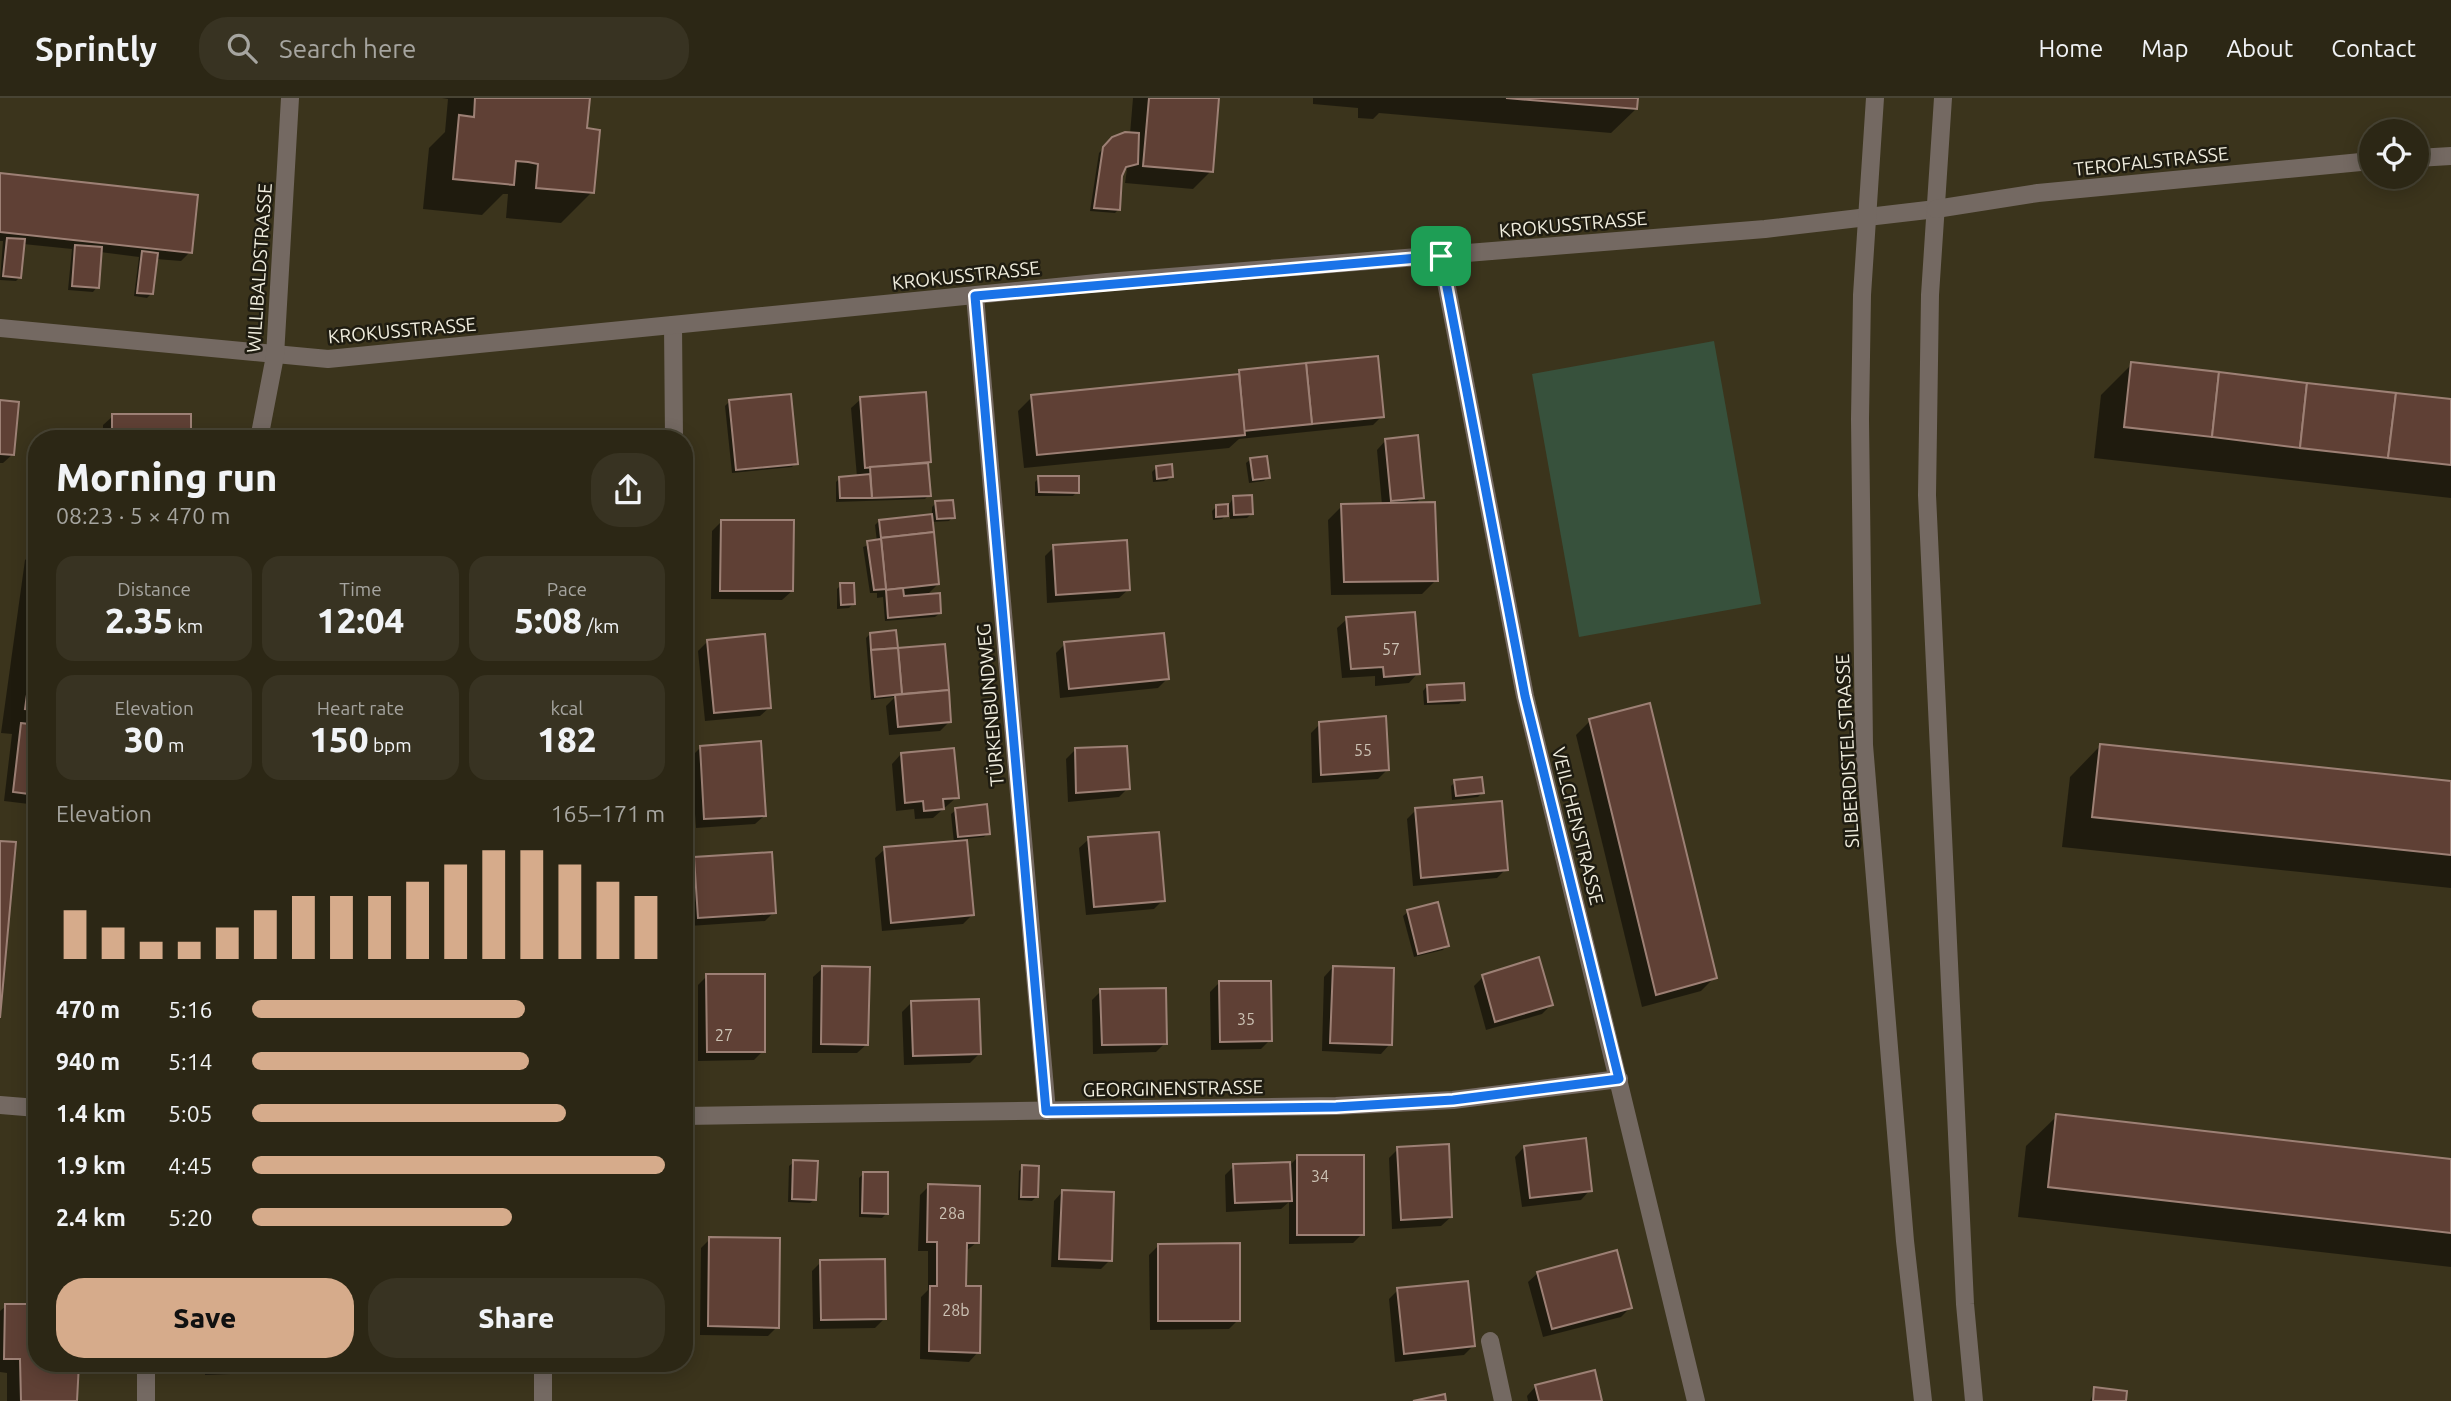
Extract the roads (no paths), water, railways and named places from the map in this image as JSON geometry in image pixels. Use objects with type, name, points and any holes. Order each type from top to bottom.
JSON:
[{"type":"street","name":"WILLIBALDSTRASSE","points":[[261,430],[275,356],[290,98]]},
{"type":"street","name":"SILBERDISTELSTRASSE","points":[[1875,98],[1862,295],[1860,419],[1864,745],[1905,1241],[1923,1401]]},
{"type":"street","points":[[1943,98],[1930,295],[1927,495],[1965,1304],[1974,1401]]},
{"type":"street","points":[[2429,157],[2451,156]]},
{"type":"street","name":"TEROFALSTRASSE","points":[[1936,209],[2038,193],[2359,162]]},
{"type":"street","name":"KROKUSSTRASSE","points":[[0,328],[328,359],[975,296],[1868,219],[1936,209]]},
{"type":"street","name":"VEILCHENSTRASSE","points":[[1441,256],[1525,696],[1696,1401]]},
{"type":"street","name":"TÜRKENBUNDWEG","points":[[975,296],[1046,1111]]},
{"type":"street","points":[[673,325],[674,430]]},
{"type":"street","name":"GEORGINENSTRASSE","points":[[693,1116],[1336,1107],[1453,1100],[1619,1079]]},
{"type":"street","points":[[0,1105],[28,1107]]},
{"type":"street","points":[[1490,1341],[1503,1401]]},
{"type":"street","points":[[146,1372],[146,1401]]},
{"type":"street","points":[[542,1372],[543,1401]]}]
